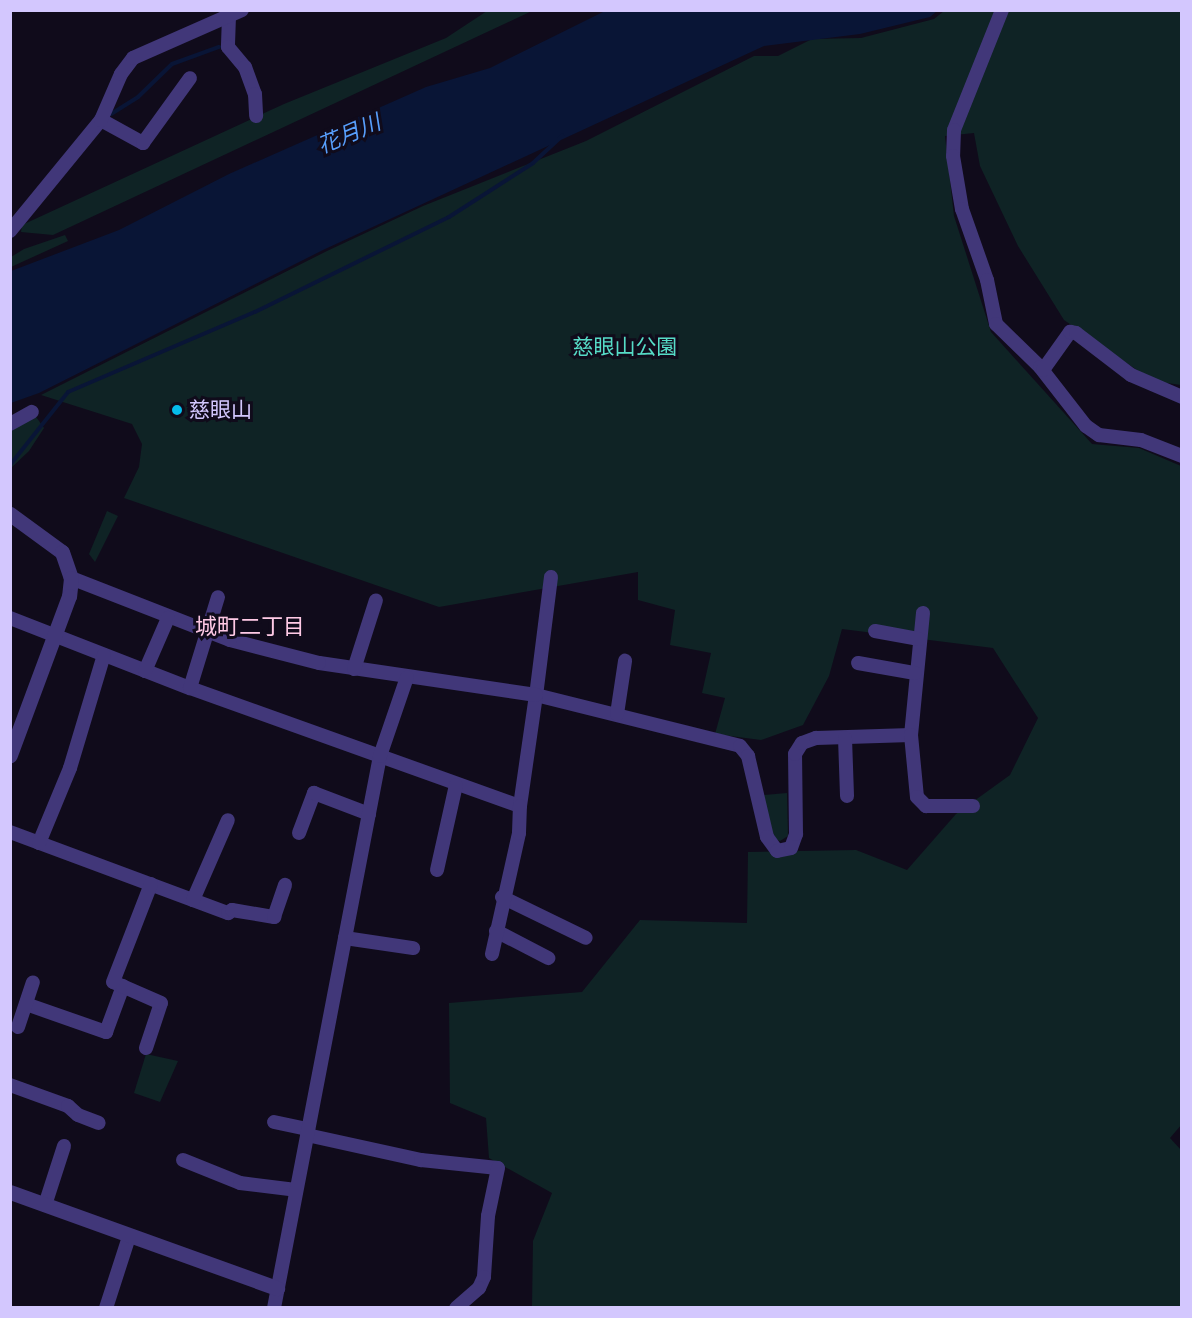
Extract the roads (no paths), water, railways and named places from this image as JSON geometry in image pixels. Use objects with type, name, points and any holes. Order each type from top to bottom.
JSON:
[{"type":"street","points":[[1002,10],[954,130],[953,156],[962,209],[987,280],[996,324],[1044,370],[1086,426],[1099,435],[1141,440],[1182,456]]},
{"type":"street","points":[[236,13],[228,47],[245,66],[255,94],[256,116]]},
{"type":"street","points":[[10,231],[100,120],[121,75],[133,58],[236,13]]},
{"type":"street","points":[[100,120],[143,143],[190,78]]},
{"type":"street","points":[[1044,370],[1070,332],[1076,333],[1131,375],[1182,397]]},
{"type":"street","points":[[10,424],[32,412]]},
{"type":"street","points":[[10,514],[18,524],[62,552],[71,578],[55,635],[12,746]]},
{"type":"street","points":[[492,954],[502,897],[519,833],[520,806],[551,577]]},
{"type":"street","points":[[71,578],[168,618],[319,663],[536,695],[740,746],[748,756],[768,837],[777,851],[790,849],[796,834],[795,754],[802,743],[816,738],[911,735]]},
{"type":"street","points":[[190,688],[219,597]]},
{"type":"street","points":[[354,669],[376,600]]},
{"type":"street","points":[[922,613],[911,735],[917,797],[926,806],[974,806]]},
{"type":"street","points":[[10,618],[190,688],[520,806]]},
{"type":"street","points":[[145,671],[168,618]]},
{"type":"street","points":[[875,631],[919,639]]},
{"type":"street","points":[[39,843],[70,768],[104,655]]},
{"type":"street","points":[[617,714],[625,662]]},
{"type":"street","points":[[858,663],[915,673]]},
{"type":"street","points":[[274,1308],[380,756],[407,677]]},
{"type":"street","points":[[845,738],[847,796]]},
{"type":"street","points":[[437,870],[456,785]]},
{"type":"street","points":[[298,833],[314,793],[369,814]]},
{"type":"street","points":[[193,900],[228,820]]},
{"type":"street","points":[[10,832],[228,913],[232,910],[274,917],[285,885]]},
{"type":"street","points":[[146,1048],[161,1003],[113,982],[151,884]]},
{"type":"street","points":[[502,897],[586,938]]},
{"type":"street","points":[[496,931],[548,958]]},
{"type":"street","points":[[345,938],[413,948]]},
{"type":"street","points":[[18,1027],[33,982]]},
{"type":"street","points":[[26,1004],[106,1032],[123,986]]},
{"type":"street","points":[[10,1085],[68,1106],[78,1115],[99,1123]]},
{"type":"street","points":[[274,1122],[421,1160],[498,1168],[488,1216],[484,1277],[470,1298],[456,1308]]},
{"type":"street","points":[[45,1205],[64,1146]]},
{"type":"street","points":[[183,1160],[240,1183],[296,1190]]},
{"type":"street","points":[[10,1192],[129,1237],[277,1288]]},
{"type":"street","points":[[106,1308],[129,1237]]},
{"type":"water","name":"花月川","points":[[607,10],[937,11],[930,17],[860,34],[764,46],[323,250],[39,393],[11,403],[11,271],[119,230],[229,174],[426,87],[490,68]]},
{"type":"waterway","points":[[111,114],[138,97],[172,64],[219,47]]},
{"type":"waterway","points":[[10,465],[68,392],[255,312],[449,217],[533,163],[562,136]]},
{"type":"place","name":"慈眼山","points":[[177,410]]},
{"type":"district","name":"城町二丁目","points":[[250,627]]},
{"type":"park label","name":"慈眼山公園","points":[[625,347]]}]
